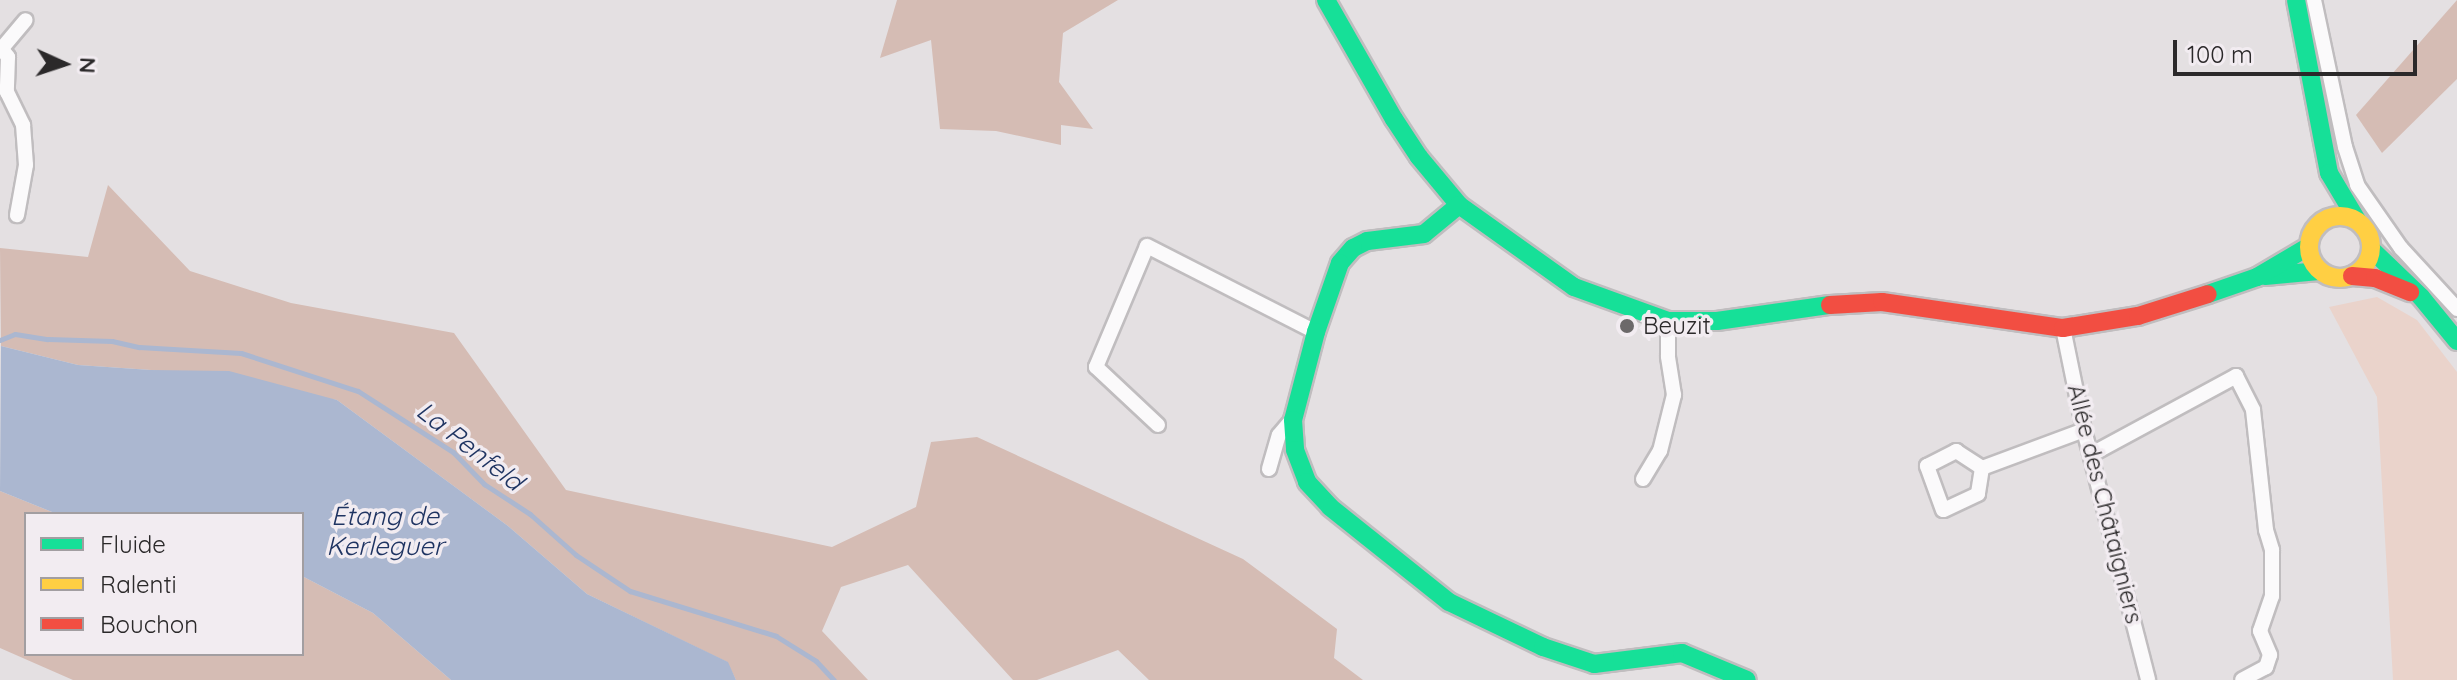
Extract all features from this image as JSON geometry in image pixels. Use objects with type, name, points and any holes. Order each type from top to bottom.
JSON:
[{"type":"street","points":[[1326,0],[1402,132],[1459,205],[1574,287],[1628,310],[1668,321],[1717,321],[1844,303],[1882,302],[2063,328],[2138,316],[2257,277],[2308,247],[2326,206],[2329,173],[2296,0]]},
{"type":"street","points":[[2314,0],[2345,147],[2357,185],[2408,257],[2457,309]]},
{"type":"street","points":[[17,215],[26,165],[23,125],[7,92],[8,57],[1,47],[26,20]]},
{"type":"street","points":[[2329,173],[2371,238],[2372,250],[2368,261],[2352,276]]},
{"type":"street","points":[[1459,205],[1424,234],[1367,241],[1353,248],[1340,263],[1316,332],[1294,417],[1295,450],[1307,482],[1330,507],[1449,602],[1543,647],[1594,664],[1682,653],[1747,680]]},
{"type":"street","points":[[2319,223],[2337,215],[2357,220]]},
{"type":"street","points":[[1158,425],[1096,367],[1147,246],[1316,332]]},
{"type":"street","points":[[2308,247],[2319,271]]},
{"type":"street","points":[[2372,250],[2421,297],[2457,341]]},
{"type":"street","points":[[2257,277],[2319,271],[2340,279],[2352,276],[2375,278],[2421,297]]},
{"type":"street","points":[[1643,479],[1660,451],[1674,395],[1668,356],[1668,321]]},
{"type":"street","name":"Allée des Châtaigniers","points":[[2063,328],[2084,430],[2148,680]]},
{"type":"street","points":[[2092,454],[2236,376],[2253,410],[2266,530],[2272,550],[2272,596],[2260,631],[2270,655],[2266,667],[2242,680]]},
{"type":"street","points":[[1269,469],[1279,435],[1294,417]]},
{"type":"street","points":[[1982,468],[2084,430]]},
{"type":"shaded area","points":[[897,0],[1118,0],[1063,33],[1059,82],[1093,129],[1061,125],[1061,145],[996,131],[940,129],[931,40],[880,58]]},
{"type":"shaded area","points":[[2457,0],[2457,79],[2382,153],[2356,115]]},
{"type":"shaded area","points":[[108,185],[190,271],[291,303],[454,333],[566,490],[832,547],[916,507],[931,442],[977,437],[1243,559],[1337,629],[1334,658],[1363,680],[1149,680],[1118,650],[1037,680],[1013,680],[908,565],[841,587],[822,631],[868,680],[736,680],[727,662],[587,594],[508,526],[337,400],[151,370],[78,365],[1,346],[0,248],[88,257]]},
{"type":"shaded area","points":[[2377,297],[2417,320],[2457,372],[2457,680],[2393,680],[2377,397],[2329,307]]},
{"type":"shaded area","points":[[0,491],[52,512],[24,512],[24,656],[304,656],[304,577],[373,613],[451,680],[73,680],[0,648]]},
{"type":"water","name":"Étang de Kerleguer","points":[[1,346],[78,365],[229,371],[337,400],[508,526],[587,594],[728,662],[736,680],[451,680],[373,613],[304,577],[304,512],[52,512],[0,491]]},
{"type":"waterway","name":"La Penfeld","points":[[0,340],[15,334],[48,339],[112,341],[139,347],[241,353],[358,391],[453,452],[484,484],[530,514],[576,555],[630,591],[776,636],[816,661],[834,680]]},
{"type":"traffic: fast","points":[[1326,0],[1394,119],[1419,157],[1459,205],[1574,287],[1668,321],[1717,321],[1830,305]]},
{"type":"traffic: fast","points":[[2296,0],[2329,173],[2357,220]]},
{"type":"traffic: fast","points":[[1459,205],[1424,234],[1367,241],[1353,248],[1340,263],[1316,332],[1293,420],[1295,450],[1307,482],[1330,507],[1449,602],[1543,647],[1594,664],[1682,653],[1747,680]]},
{"type":"traffic: fast","points":[[2208,294],[2257,277],[2308,247]]},
{"type":"traffic: fast","points":[[2372,250],[2421,297],[2457,341]]},
{"type":"traffic: fast","points":[[2265,276],[2319,271]]},
{"type":"traffic: slow","points":[[2334,216],[2346,216],[2362,225],[2369,235],[2371,247],[2369,259],[2362,269],[2346,278],[2334,278],[2314,264],[2309,253],[2309,241],[2323,221],[2334,216]]},
{"type":"traffic: jam","points":[[2352,276],[2375,278],[2410,292]]},
{"type":"traffic: jam","points":[[1830,305],[1882,302],[2063,328],[2138,316],[2208,294]]},
{"type":"place","name":"Beuzit","points":[[1627,326]]}]
